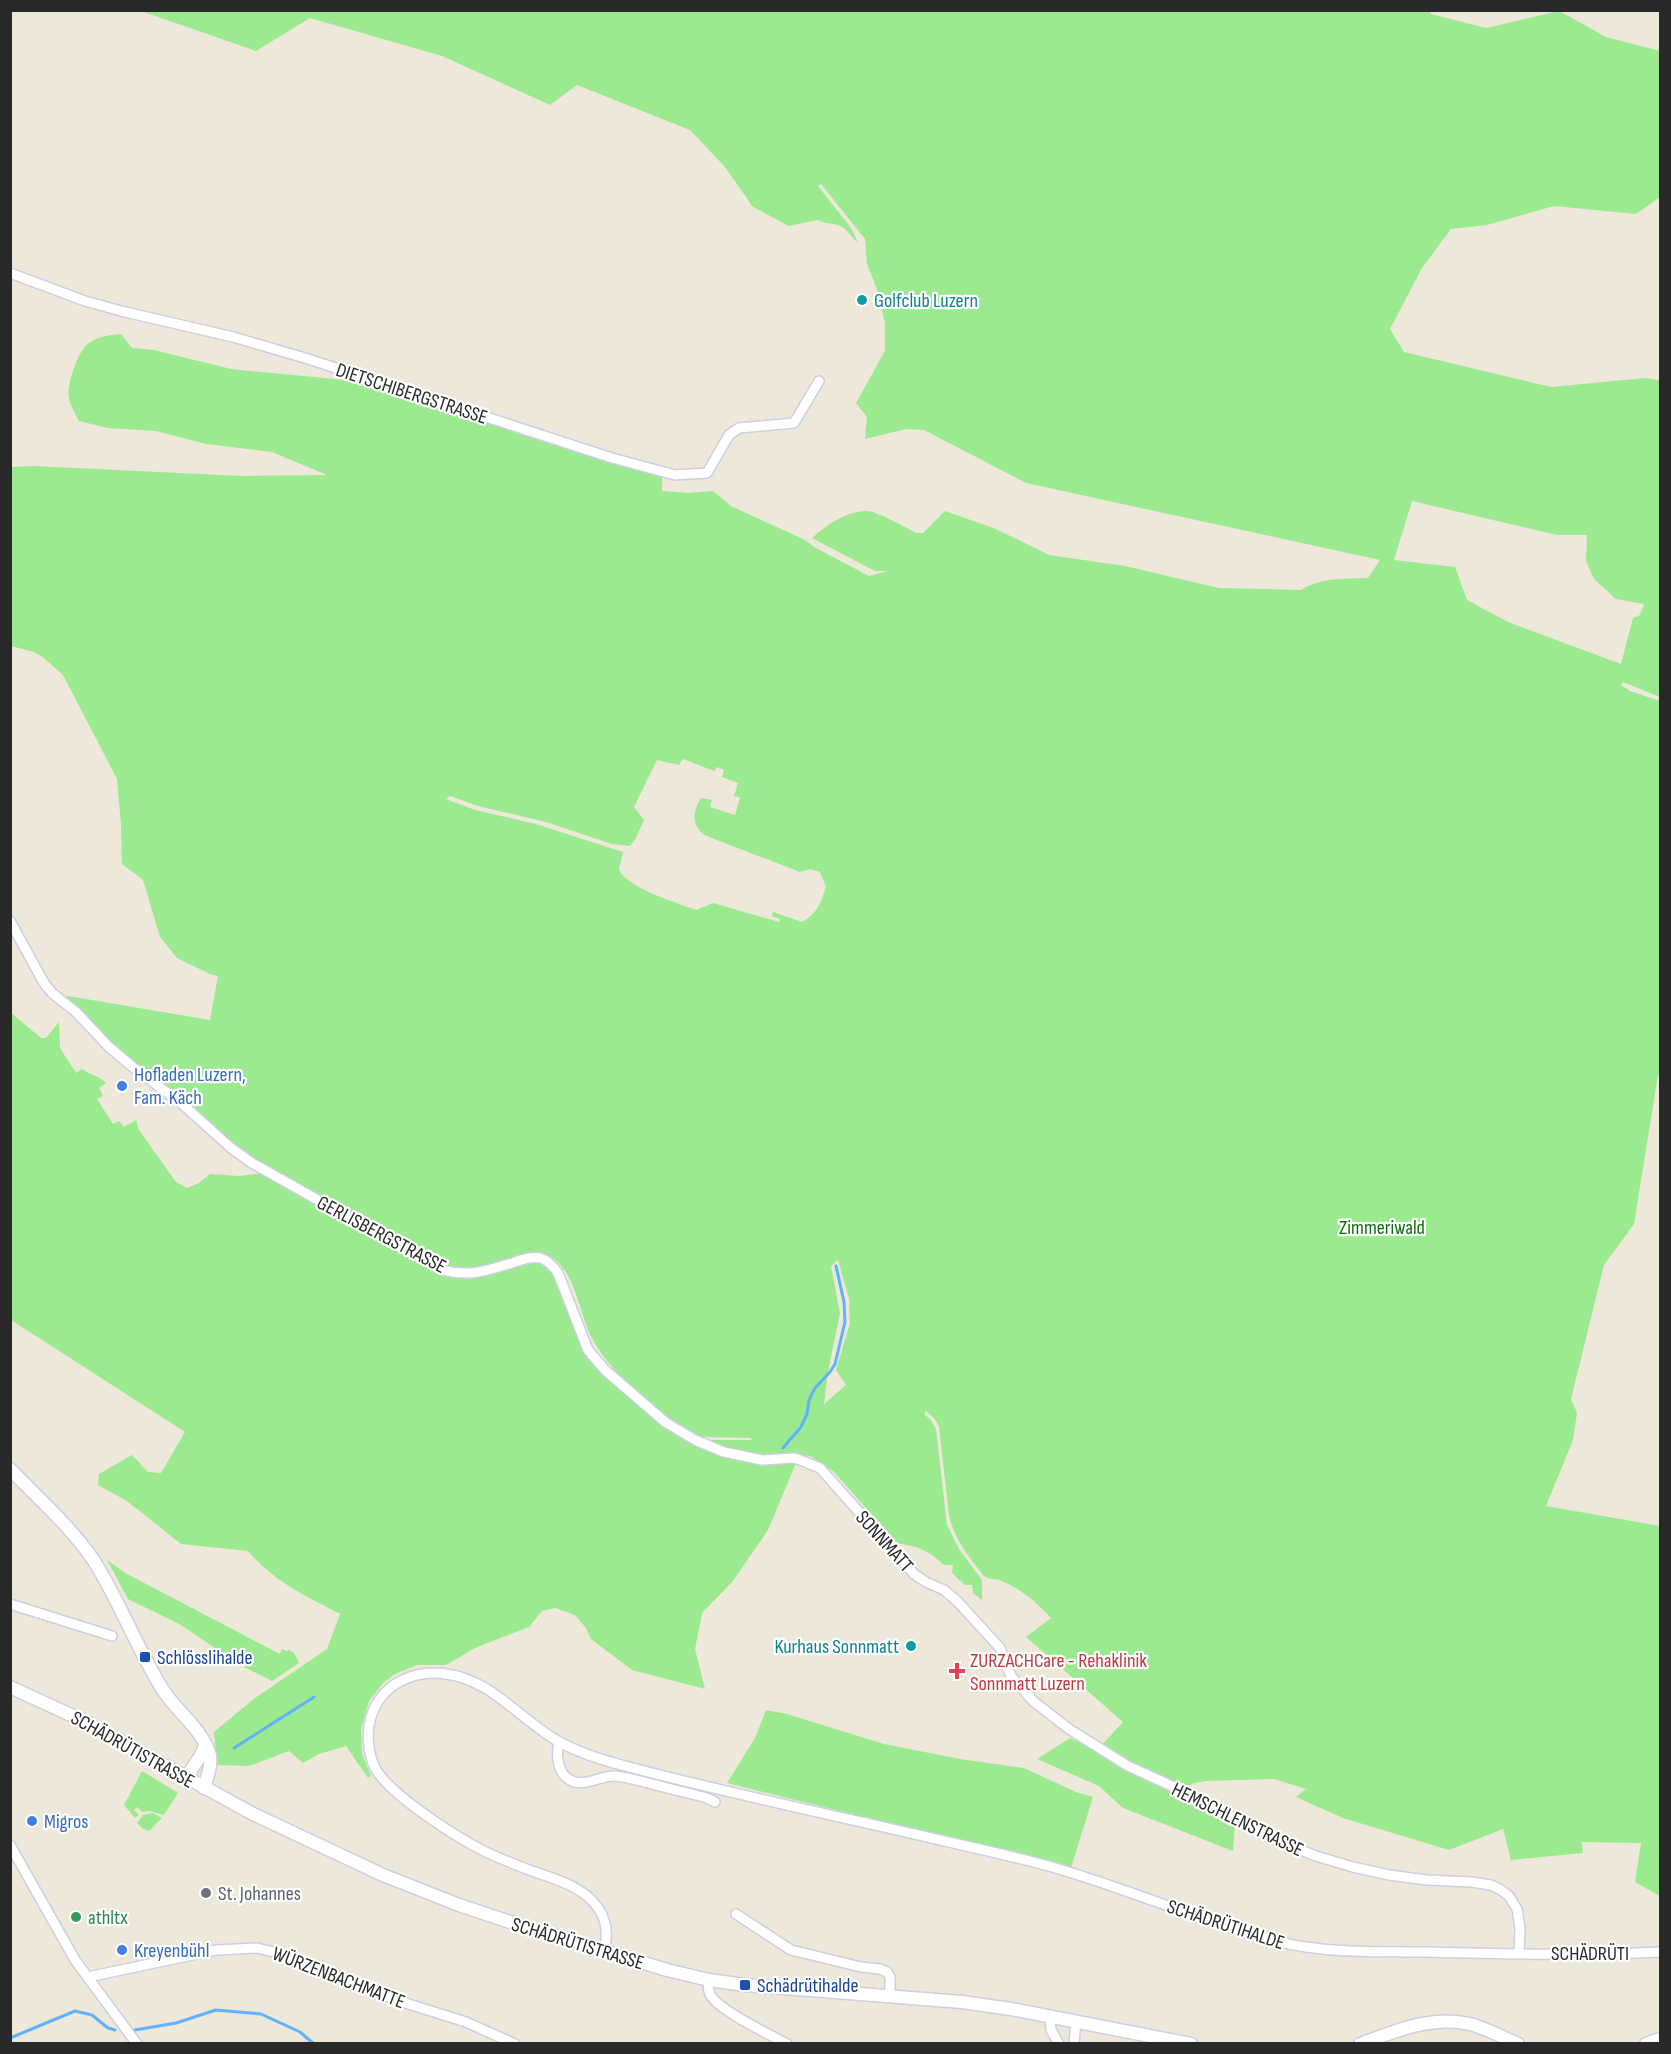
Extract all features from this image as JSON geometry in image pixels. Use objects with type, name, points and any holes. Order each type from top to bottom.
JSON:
[{"type":"main road","points":[[10,1469],[92,1559],[111,1588],[152,1672],[171,1700],[198,1731],[209,1753],[210,1766],[204,1788]]},
{"type":"main road","name":"SCHÄDRÜTISTRASSE","points":[[10,1687],[86,1722],[204,1788],[334,1853],[434,1896],[667,1970],[709,1980],[766,1987],[962,2002],[1191,2043]]},
{"type":"main road","points":[[186,1778],[205,1746]]},
{"type":"main road","points":[[1360,2043],[1411,2026],[1449,2021],[1482,2028],[1518,2043]]},
{"type":"main road","points":[[1646,2043],[1660,2038]]},
{"type":"street","name":"DIETSCHIBERGSTRASSE","points":[[10,273],[85,301],[233,337],[305,358],[612,458],[675,475],[707,473],[729,435],[739,428],[794,423],[819,381]]},
{"type":"street","name":"GERLISBERGSTRASSE","points":[[10,921],[44,983],[52,993],[76,1012],[109,1047],[181,1103],[231,1148],[442,1270],[460,1275],[478,1273],[531,1257],[542,1258],[558,1273],[588,1350],[605,1370],[665,1422],[695,1440],[724,1452],[762,1460],[795,1458],[806,1461]]},
{"type":"street","name":"SONNMATT","points":[[806,1461],[820,1468],[831,1478],[914,1574],[944,1590],[957,1601],[1000,1648],[1011,1676],[1033,1701]]},
{"type":"street","points":[[10,1604],[112,1636]]},
{"type":"street","name":"SCHÄDRÜTIHALDE","points":[[604,1950],[607,1938],[605,1922],[600,1910],[588,1896],[566,1882],[482,1850],[428,1818],[386,1782],[375,1767],[368,1737],[370,1719],[378,1702],[388,1689],[416,1675],[442,1673],[458,1676],[496,1695],[559,1742],[598,1758],[627,1767],[1058,1869],[1279,1943],[1324,1950],[1519,1953]]},
{"type":"street","name":"HEMSCHLENSTRASSE","points":[[1033,1701],[1062,1724],[1128,1767],[1196,1797],[1288,1846],[1371,1871],[1428,1880],[1471,1882],[1491,1885],[1501,1890],[1509,1896],[1517,1909],[1520,1928],[1519,1953]]},
{"type":"street","points":[[559,1742],[557,1755],[559,1766],[561,1772],[569,1780],[575,1782],[591,1781],[603,1776],[625,1777],[715,1802]]},
{"type":"street","points":[[10,1845],[59,1936],[137,2043]]},
{"type":"street","points":[[736,1914],[782,1946],[796,1952],[884,1970],[889,1974],[891,1980],[890,1996]]},
{"type":"street","name":"WÜRZENBACHMATTE","points":[[88,1977],[216,1950],[257,1948],[286,1955],[402,2002],[466,2022],[515,2043]]},
{"type":"street","name":"SCHÄDRÜTI","points":[[1519,1953],[1660,1952]]},
{"type":"street","points":[[709,1980],[709,1993],[716,2002],[787,2043]]},
{"type":"street","points":[[1050,2017],[1052,2030],[1059,2043]]},
{"type":"street","points":[[1074,2043],[1076,2021]]},
{"type":"green space","name":"Zimmeriwald","points":[[1430,10],[1431,14],[1486,28],[1559,11],[1606,37],[1660,51],[1660,197],[1636,214],[1554,206],[1487,225],[1451,229],[1422,268],[1390,329],[1404,352],[1551,387],[1645,378],[1660,380],[1660,697],[1623,682],[1621,685],[1630,691],[1660,701],[1660,1073],[1634,1224],[1604,1265],[1571,1399],[1577,1413],[1573,1440],[1546,1506],[1660,1526],[1660,1896],[1635,1882],[1641,1843],[1582,1842],[1583,1853],[1511,1860],[1503,1829],[1449,1850],[1343,1818],[1296,1797],[1306,1789],[1274,1779],[1206,1781],[1183,1788],[1156,1777],[1101,1746],[1123,1722],[1026,1637],[1051,1618],[1016,1588],[984,1576],[963,1547],[954,1532],[949,1515],[939,1427],[935,1419],[926,1411],[924,1414],[936,1429],[947,1525],[959,1549],[982,1580],[982,1600],[973,1593],[972,1585],[965,1585],[952,1573],[953,1565],[944,1565],[931,1554],[916,1547],[897,1543],[833,1471],[810,1456],[755,1457],[723,1449],[706,1440],[751,1440],[752,1438],[697,1435],[653,1406],[625,1381],[602,1354],[588,1331],[568,1275],[554,1259],[545,1255],[524,1255],[480,1269],[465,1270],[452,1269],[435,1262],[258,1163],[228,1142],[126,1058],[64,999],[68,996],[210,1020],[218,976],[177,958],[160,937],[143,880],[122,864],[117,779],[63,675],[34,652],[11,646],[10,467],[34,466],[242,476],[327,475],[272,452],[206,444],[156,431],[108,428],[79,421],[69,399],[71,377],[85,347],[101,337],[121,334],[132,348],[154,350],[231,369],[355,381],[662,477],[662,491],[687,493],[713,491],[731,506],[805,540],[869,576],[887,571],[875,571],[812,538],[838,519],[860,511],[873,512],[917,533],[923,533],[945,511],[996,529],[1049,555],[1125,566],[1219,588],[1301,590],[1325,581],[1368,578],[1380,560],[1026,483],[924,430],[906,429],[865,439],[867,417],[856,403],[885,351],[885,323],[877,289],[867,264],[865,239],[821,184],[818,186],[851,228],[858,243],[838,225],[818,220],[789,226],[753,207],[725,167],[690,130],[577,85],[550,105],[442,56],[310,18],[256,51],[141,11]],"holes":[[[1412,501],[1557,535],[1587,535],[1586,561],[1594,579],[1616,599],[1644,604],[1640,615],[1633,618],[1621,664],[1508,622],[1467,600],[1455,567],[1394,560]],[[683,759],[714,771],[717,767],[724,770],[722,777],[738,783],[734,796],[740,798],[735,815],[710,807],[712,800],[700,799],[695,822],[704,835],[800,872],[810,869],[820,872],[826,886],[821,902],[812,915],[802,922],[773,912],[772,916],[780,919],[779,922],[713,903],[696,910],[653,894],[623,876],[619,869],[623,852],[536,824],[475,810],[446,799],[450,796],[478,806],[546,822],[612,844],[630,846],[644,820],[634,807],[657,760],[679,765]],[[838,1260],[849,1299],[850,1323],[836,1370],[846,1385],[824,1404],[840,1313],[831,1266]]]},
{"type":"green space","points":[[10,1012],[41,1038],[46,1038],[59,1022],[60,1048],[76,1073],[82,1069],[106,1083],[99,1088],[103,1096],[97,1099],[113,1124],[119,1121],[124,1127],[136,1120],[139,1130],[176,1182],[187,1188],[199,1183],[210,1174],[239,1176],[264,1173],[429,1269],[445,1275],[472,1278],[540,1262],[556,1275],[602,1370],[659,1423],[700,1447],[721,1455],[760,1464],[787,1460],[796,1463],[768,1530],[733,1581],[702,1613],[695,1649],[705,1689],[632,1670],[591,1639],[586,1628],[575,1615],[555,1608],[542,1611],[529,1627],[477,1647],[446,1665],[417,1665],[395,1674],[383,1683],[369,1701],[361,1729],[362,1754],[371,1776],[368,1778],[346,1746],[319,1754],[303,1763],[289,1751],[249,1766],[217,1765],[214,1732],[255,1698],[327,1649],[340,1614],[279,1579],[248,1551],[181,1544],[127,1501],[98,1485],[99,1474],[132,1455],[148,1472],[161,1473],[185,1432],[11,1320]]},
{"type":"green space","points":[[107,1560],[127,1574],[280,1654],[282,1649],[289,1650],[294,1653],[299,1663],[272,1681],[240,1665],[181,1625],[128,1599]]},
{"type":"green space","points":[[766,1710],[787,1714],[884,1744],[960,1759],[1024,1768],[1076,1792],[1093,1797],[1071,1868],[727,1783],[755,1738]]},
{"type":"green space","points":[[1070,1738],[1146,1781],[1190,1800],[1189,1802],[1196,1803],[1231,1822],[1235,1825],[1233,1851],[1123,1808],[1099,1786],[1037,1759]]},
{"type":"green space","points":[[142,1771],[178,1793],[164,1815],[150,1811],[142,1812],[137,1807],[134,1810],[139,1815],[135,1818],[124,1805]]},
{"type":"green space","points":[[153,1813],[162,1818],[149,1831],[137,1823],[143,1815]]},
{"type":"waterway","points":[[783,1448],[801,1427],[815,1388],[835,1364],[845,1322],[844,1302],[836,1266]]},
{"type":"waterway","points":[[234,1748],[314,1697]]},
{"type":"waterway","points":[[135,2030],[176,2023],[216,2010],[261,2014],[300,2032],[314,2044]]},
{"type":"waterway","points":[[10,2038],[75,2011],[92,2015],[108,2028],[115,2030]]},
{"type":"place","name":"Golfclub Luzern","points":[[862,300]]},
{"type":"place","name":"Hofladen Luzern, Fam. Käch","points":[[122,1086]]},
{"type":"place","name":"Kurhaus Sonnmatt","points":[[911,1646]]},
{"type":"place","name":"Schlösslihalde","points":[[145,1657]]},
{"type":"place","name":"ZURZACHCare - Rehaklinik Sonnmatt Luzern","points":[[957,1671]]},
{"type":"place","name":"Migros","points":[[32,1821]]},
{"type":"place","name":"St. Johannes","points":[[206,1893]]},
{"type":"place","name":"athltx","points":[[76,1917]]},
{"type":"place","name":"Kreyenbühl","points":[[122,1950]]},
{"type":"place","name":"Schädrütihalde","points":[[745,1985]]}]
